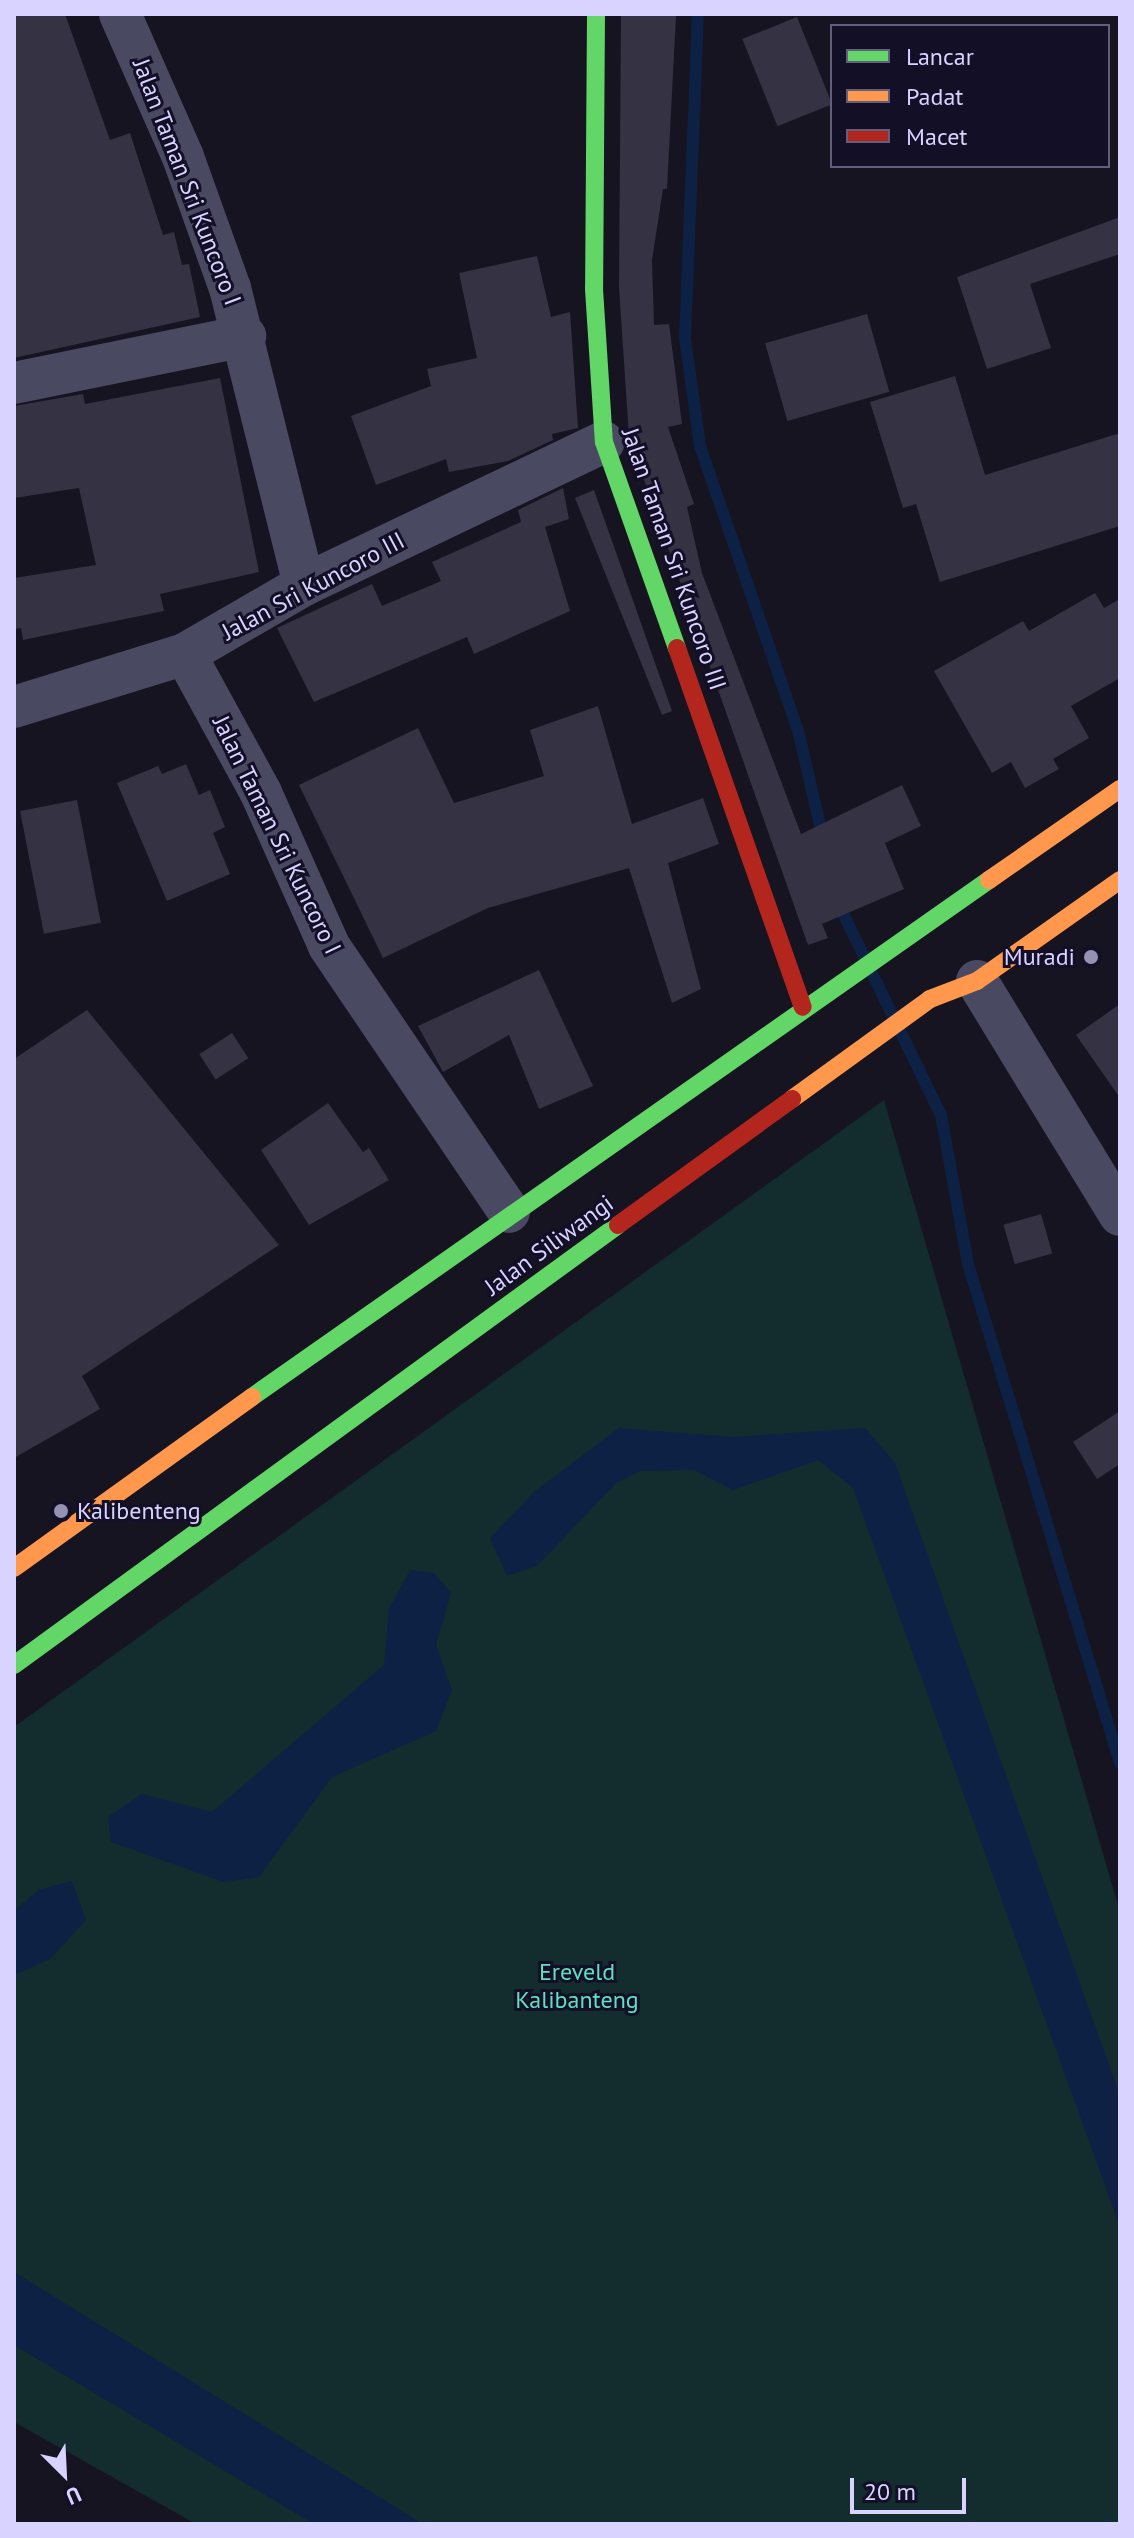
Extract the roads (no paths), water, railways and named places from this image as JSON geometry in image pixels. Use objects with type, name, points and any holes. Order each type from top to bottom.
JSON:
[{"type":"main road","name":"Jalan Taman Sri Kuncoro III","points":[[596,14],[594,289],[604,442],[803,1007]]},
{"type":"main road","name":"Jalan Siliwangi","points":[[14,1568],[509,1212],[1120,789]]},
{"type":"main road","name":"Jalan Siliwangi","points":[[14,1665],[930,999],[977,981],[1120,880]]},
{"type":"street","name":"Jalan Taman Sri Kuncoro I","points":[[120,14],[183,157],[245,336],[304,585]]},
{"type":"street","points":[[14,383],[245,336]]},
{"type":"street","name":"Jalan Sri Kuncoro III","points":[[14,707],[185,654],[304,585],[604,442]]},
{"type":"street","name":"Jalan Taman Sri Kuncoro I","points":[[185,654],[261,793],[329,946],[509,1212]]},
{"type":"street","points":[[977,981],[1120,1215]]},
{"type":"water","points":[[619,1428],[733,1437],[865,1428],[895,1463],[1120,2096],[1120,2227],[853,1488],[818,1460],[733,1490],[694,1470],[641,1471],[617,1482],[537,1566],[507,1576],[490,1538],[534,1492]]},
{"type":"water","points":[[410,1570],[434,1573],[451,1593],[436,1645],[452,1690],[436,1731],[332,1777],[259,1877],[224,1882],[111,1842],[108,1817],[142,1794],[212,1812],[384,1665],[389,1609]]},
{"type":"water","points":[[72,1881],[86,1920],[50,1959],[14,1975],[14,1911],[38,1890]]},
{"type":"water","points":[[14,2272],[423,2524],[314,2524],[14,2345]]},
{"type":"waterway","points":[[698,14],[685,338],[700,446],[798,730],[823,838]]},
{"type":"waterway","points":[[838,903],[941,1115],[968,1264],[1120,1763]]},
{"type":"place","name":"Muradi","points":[[1091,957]]},
{"type":"place","name":"Kalibenteng","points":[[61,1511]]},
{"type":"park label","name":"Ereveld Kalibanteng","points":[[577,1986]]}]
